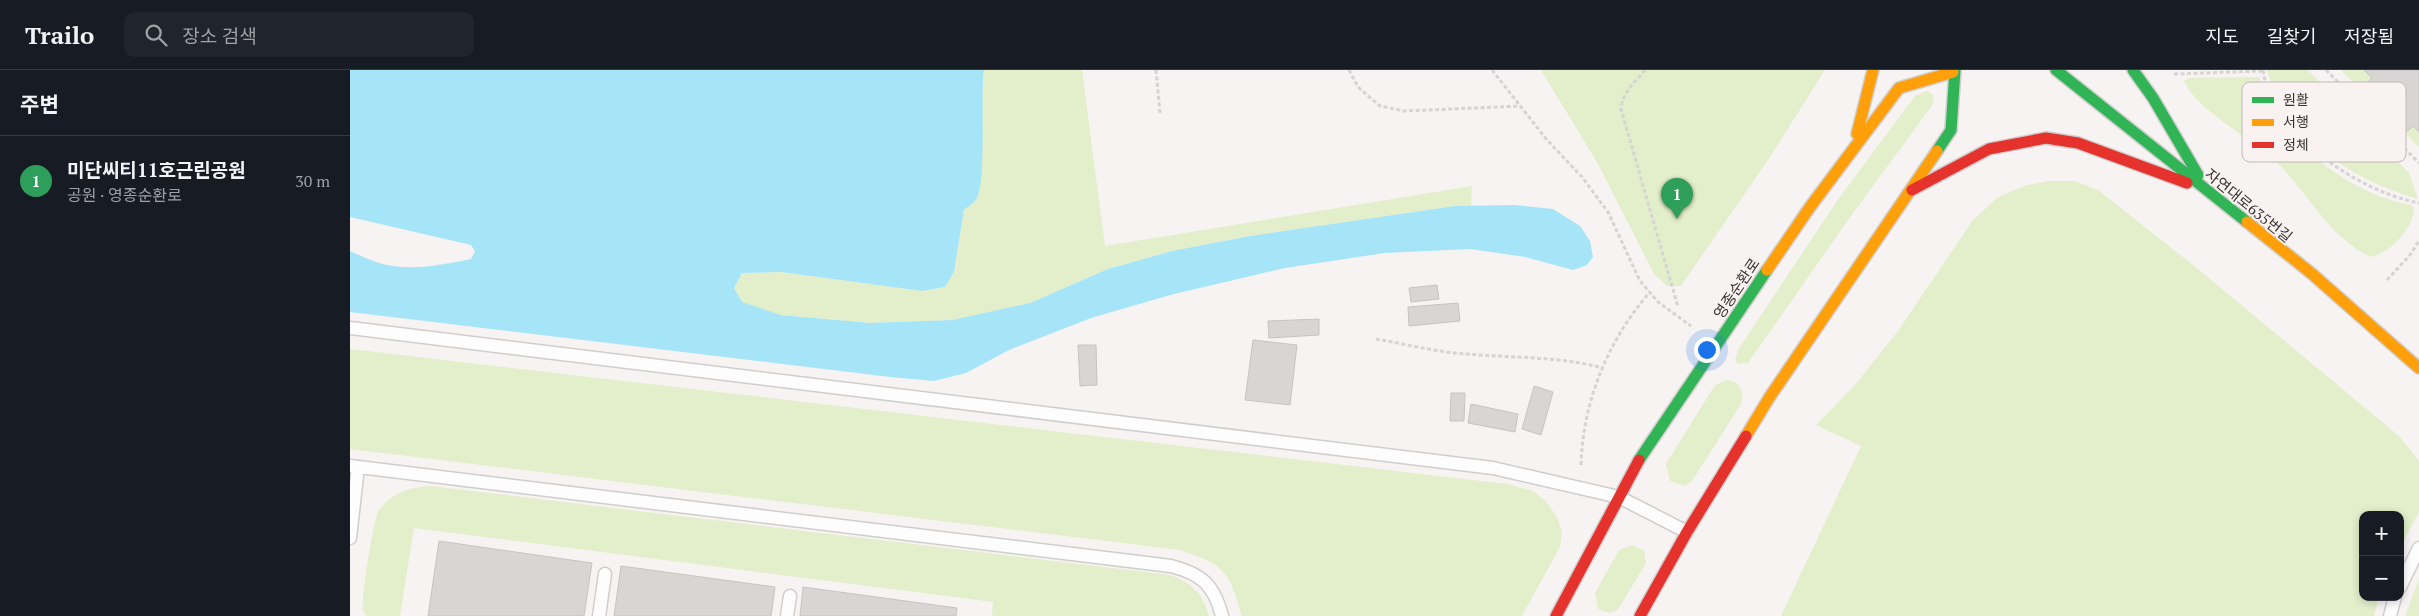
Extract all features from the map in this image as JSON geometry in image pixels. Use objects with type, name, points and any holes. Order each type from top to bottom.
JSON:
[{"type":"main road","points":[[1853,150],[1873,70]]},
{"type":"main road","name":"자연대로635번길","points":[[2056,70],[2310,273],[2419,368]]},
{"type":"main road","points":[[2132,70],[2153,98],[2207,190]]},
{"type":"main road","name":"영종순환로","points":[[1556,616],[1646,446],[1810,207],[1899,88],[1954,71],[1951,130],[1769,398],[1687,532],[1640,616]]},
{"type":"main road","points":[[1908,192],[1989,149],[2012,143],[2046,138],[2078,143],[2207,190]]},
{"type":"lane","points":[[350,328],[1493,468],[1619,497],[1687,532]]},
{"type":"lane","points":[[350,538],[354,467],[1172,566],[1190,571],[1205,582],[1217,596],[1222,616]]},
{"type":"lane","points":[[2404,579],[2419,548]]},
{"type":"lane","points":[[599,616],[604,574]]},
{"type":"lane","points":[[787,616],[790,596]]},
{"type":"lane","points":[[2390,616],[2394,601]]},
{"type":"path","points":[[1156,70],[1160,114]]},
{"type":"path","points":[[1350,70],[1358,87],[1380,106],[1404,111],[1521,106]]},
{"type":"path","points":[[1492,70],[1547,140],[1582,177],[1608,212],[1640,281],[1658,302],[1716,345]]},
{"type":"path","points":[[1645,70],[1625,94],[1621,109],[1678,307]]},
{"type":"path","points":[[2326,70],[2338,82]]},
{"type":"path","points":[[2167,74],[2263,71]]},
{"type":"path","points":[[2406,150],[2419,163]]},
{"type":"path","points":[[2329,162],[2354,180],[2379,192],[2419,204]]},
{"type":"path","points":[[2387,280],[2410,255],[2419,241]]},
{"type":"path","points":[[1582,488],[1581,451],[1586,418],[1602,368],[1633,311],[1650,292]]},
{"type":"path","points":[[1376,339],[1464,354],[1579,362],[1602,368]]},
{"type":"green space","points":[[984,70],[1082,70],[1105,246],[1472,186],[1471,206],[1455,206],[1250,236],[1172,251],[1108,269],[1030,303],[952,320],[870,323],[781,315],[742,303],[734,288],[742,273],[781,272],[922,291],[945,287],[954,272],[964,210],[976,200]]},
{"type":"green space","points":[[1541,70],[1825,70],[1770,157],[1681,286],[1667,286],[1654,274],[1598,164]]},
{"type":"green space","points":[[2267,70],[2308,70],[2320,82],[2272,82]]},
{"type":"green space","points":[[2341,70],[2364,70],[2372,78],[2369,82],[2353,82]]},
{"type":"green space","points":[[2259,77],[2261,82],[2242,82],[2242,136],[2199,102],[2184,81],[2189,78]]},
{"type":"green space","points":[[1927,91],[1932,94],[1934,100],[1931,107],[1853,213],[1748,363],[1738,364],[1735,360],[1738,350],[1837,201],[1915,96]]},
{"type":"green space","points":[[2413,126],[2419,132],[2419,147],[2406,134]]},
{"type":"green space","points":[[2276,162],[2321,162],[2350,182],[2370,192],[2390,200],[2411,205],[2414,208],[2410,224],[2393,245],[2378,255],[2371,257],[2356,248],[2329,225]]},
{"type":"green space","points":[[2338,162],[2398,162],[2409,173],[2418,199],[2393,191]]},
{"type":"green space","points":[[2048,181],[2075,181],[2098,190],[2198,269],[2399,436],[2419,461],[2419,512],[2404,540],[2404,511],[2359,511],[2359,601],[2378,601],[2374,616],[1781,616],[1861,446],[1816,425],[1855,385],[1898,331],[1973,220],[1998,197],[2024,186]]},
{"type":"green space","points":[[350,349],[1507,484],[1533,491],[1546,501],[1557,517],[1562,532],[1560,547],[1522,616],[1242,616],[1229,579],[1223,572],[1207,560],[1180,550],[350,449]]},
{"type":"green space","points":[[1727,380],[1736,383],[1742,391],[1741,404],[1692,481],[1685,486],[1670,481],[1666,464],[1715,385]]},
{"type":"green space","points":[[430,486],[1171,575],[1196,590],[1209,616],[992,616],[993,602],[414,528],[400,616],[367,616],[363,611],[364,591],[371,541],[379,510],[390,499],[402,492]]},
{"type":"green space","points":[[1632,545],[1644,550],[1646,563],[1619,608],[1609,612],[1598,609],[1595,593],[1619,550]]},
{"type":"green space","points":[[2419,579],[2419,616],[2405,616]]},
{"type":"water","points":[[350,70],[984,70],[982,159],[979,191],[976,200],[964,210],[954,272],[945,287],[922,291],[781,272],[742,273],[734,288],[742,302],[781,315],[870,323],[952,320],[1030,303],[1108,269],[1172,251],[1250,236],[1455,206],[1515,205],[1553,209],[1580,226],[1590,241],[1593,257],[1587,265],[1573,270],[1525,257],[1470,249],[1385,253],[1285,268],[1174,294],[1091,318],[1009,350],[966,373],[934,381],[350,312],[350,251],[390,266],[413,267],[471,259],[475,251],[471,245],[350,217]]},
{"type":"building","points":[[2364,70],[2419,70],[2419,132],[2413,126],[2406,132],[2406,82],[2369,82],[2372,78]]},
{"type":"building","points":[[1437,285],[1439,299],[1411,302],[1409,288]]},
{"type":"building","points":[[1458,303],[1460,321],[1409,326],[1408,307]]},
{"type":"building","points":[[1319,319],[1319,335],[1269,338],[1268,321]]},
{"type":"building","points":[[1253,340],[1297,345],[1290,405],[1245,400]]},
{"type":"building","points":[[1078,345],[1096,345],[1097,385],[1080,386]]},
{"type":"building","points":[[1534,386],[1553,392],[1541,435],[1522,429]]},
{"type":"building","points":[[1451,393],[1465,393],[1464,421],[1450,421]]},
{"type":"building","points":[[1471,404],[1518,414],[1515,432],[1468,423]]},
{"type":"building","points":[[439,541],[592,563],[584,616],[428,616]]},
{"type":"building","points":[[621,566],[775,587],[771,616],[614,616]]},
{"type":"building","points":[[803,587],[957,608],[956,616],[800,616]]},
{"type":"traffic: fast","points":[[1937,151],[1951,130],[1955,70]]},
{"type":"traffic: fast","points":[[2056,70],[2247,222]]},
{"type":"traffic: fast","points":[[2133,70],[2153,98],[2198,175]]},
{"type":"traffic: fast","points":[[1639,460],[1767,270]]},
{"type":"traffic: slow","points":[[1857,134],[1873,70]]},
{"type":"traffic: slow","points":[[1767,270],[1810,207],[1899,88],[1953,72]]},
{"type":"traffic: slow","points":[[1746,436],[1769,398],[1937,151]]},
{"type":"traffic: slow","points":[[2247,222],[2311,273],[2419,368]]},
{"type":"traffic: jam","points":[[1912,190],[1989,149],[2046,138],[2078,143],[2187,183]]},
{"type":"traffic: jam","points":[[1640,616],[1687,532],[1746,436]]},
{"type":"traffic: jam","points":[[1556,616],[1639,460]]},
{"type":"place","name":"미단씨티11호근린공원","points":[[1677,219]]}]
